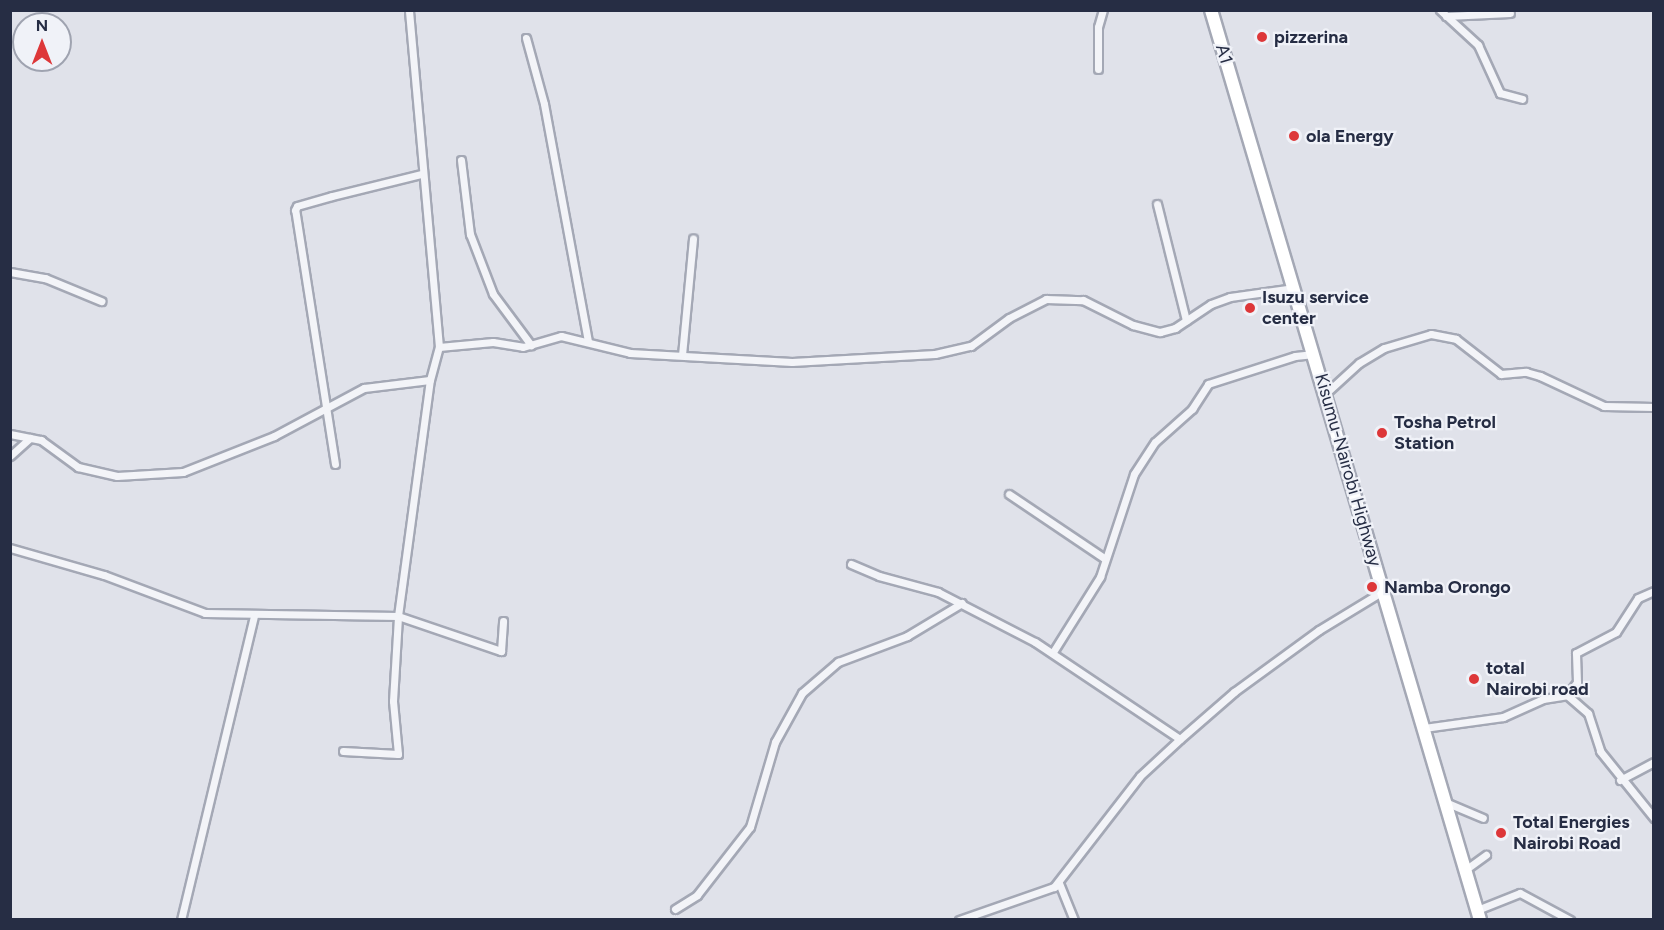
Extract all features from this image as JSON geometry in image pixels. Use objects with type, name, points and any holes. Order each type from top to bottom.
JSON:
[{"type":"highway","name":"A1","points":[[1211,10],[1246,124]]},
{"type":"highway","name":"Kisumu-Nairobi Highway","points":[[1246,124],[1478,915]]},
{"type":"street","points":[[343,751],[398,754],[393,701],[398,616],[430,380],[438,347],[421,174],[409,10]]},
{"type":"street","points":[[1098,69],[1098,27],[1103,10]]},
{"type":"street","points":[[1443,13],[1510,13]]},
{"type":"street","points":[[1443,13],[1478,45],[1500,93],[1522,99]]},
{"type":"street","points":[[526,38],[544,104],[588,340]]},
{"type":"street","points":[[461,160],[470,234],[493,294],[531,345]]},
{"type":"street","points":[[335,464],[327,405],[320,383],[297,206],[421,174]]},
{"type":"street","points":[[1157,204],[1186,320]]},
{"type":"street","points":[[682,355],[693,239]]},
{"type":"street","points":[[10,272],[45,278],[101,301]]},
{"type":"street","points":[[438,347],[473,342],[531,345],[561,336],[588,340],[630,353],[809,362],[955,352],[1032,305],[1066,297],[1100,306],[1150,331],[1169,331],[1230,297],[1294,288]]},
{"type":"street","points":[[1325,394],[1359,363],[1383,348],[1431,334],[1456,339],[1502,374],[1526,372],[1540,376],[1605,406],[1653,407]]},
{"type":"street","points":[[1053,652],[1100,577],[1104,558],[1143,459],[1161,436],[1191,409],[1202,389],[1221,378],[1314,354]]},
{"type":"street","points":[[10,434],[30,438],[78,467],[117,476],[183,472],[236,453],[364,388],[430,380]]},
{"type":"street","points":[[10,456],[30,438]]},
{"type":"street","points":[[1009,494],[1104,558]]},
{"type":"street","points":[[10,548],[104,575],[205,613],[254,616],[398,616],[501,651],[503,621]]},
{"type":"street","points":[[851,564],[962,603],[1053,652],[1180,739]]},
{"type":"street","points":[[959,920],[1045,892],[1059,883],[1140,776],[1180,739],[1234,692],[1319,630],[1383,591]]},
{"type":"street","points":[[1424,728],[1503,717],[1543,699],[1567,695],[1577,682],[1576,653],[1616,632],[1638,598],[1653,591]]},
{"type":"street","points":[[675,909],[697,895],[750,827],[775,742],[802,693],[838,662],[907,636],[962,603]]},
{"type":"street","points":[[182,920],[254,616]]},
{"type":"street","points":[[1567,695],[1588,713],[1600,751],[1620,780],[1653,818]]},
{"type":"street","points":[[1620,780],[1653,762]]},
{"type":"street","points":[[1445,802],[1483,818]]},
{"type":"street","points":[[1465,870],[1486,855]]},
{"type":"street","points":[[1059,883],[1074,920]]},
{"type":"street","points":[[1478,915],[1520,893],[1570,920]]},
{"type":"place","name":"pizzerina","points":[[1262,37]]},
{"type":"place","name":"ola Energy","points":[[1294,136]]},
{"type":"place","name":"Isuzu service center","points":[[1250,308]]},
{"type":"place","name":"Tosha Petrol Station","points":[[1382,433]]},
{"type":"place","name":"Namba Orongo","points":[[1372,587]]},
{"type":"place","name":"total Nairobi road","points":[[1474,679]]},
{"type":"place","name":"Total Energies Nairobi Road","points":[[1501,833]]}]
